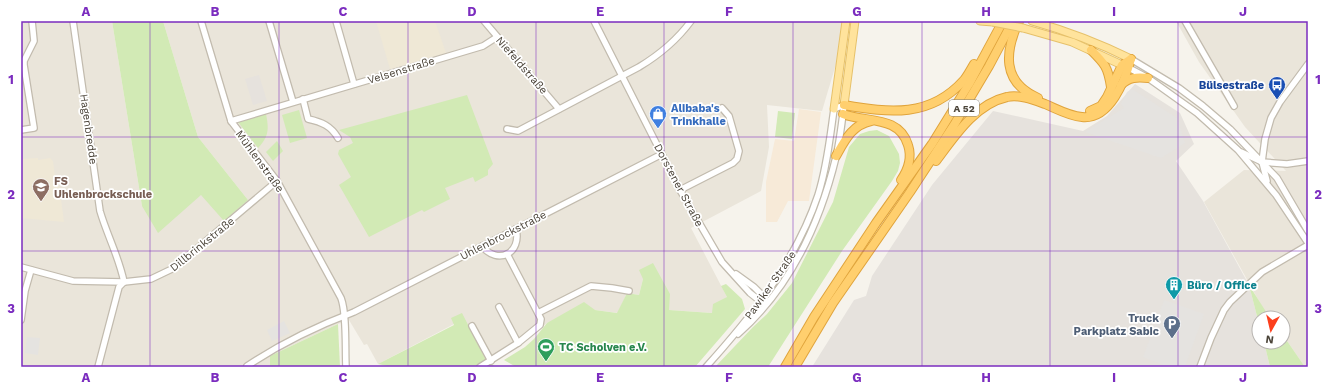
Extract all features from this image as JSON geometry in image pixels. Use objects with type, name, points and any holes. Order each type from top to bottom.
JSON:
[{"type":"highway","name":"A 52","points":[[784,367],[814,317],[932,144],[969,84],[1003,21]]},
{"type":"highway","name":"A 52","points":[[795,367],[833,303],[910,192],[954,125],[1013,21]]},
{"type":"highway","points":[[1021,24],[1012,37],[1009,46],[1009,65],[1011,72],[1016,81],[1031,95],[1064,109],[1080,113],[1093,111],[1101,106],[1111,87],[1131,59]]},
{"type":"highway","points":[[844,105],[876,110],[898,111],[915,110],[930,105],[946,96],[964,80],[986,46],[998,31]]},
{"type":"highway","points":[[1091,50],[1105,64],[1109,73],[1111,87]]},
{"type":"highway","points":[[910,192],[917,188],[960,131],[977,113],[992,102],[1007,97],[1020,97],[1036,101],[1071,115],[1084,118],[1095,116],[1104,111],[1111,103],[1120,86],[1125,66]]},
{"type":"highway","points":[[1120,86],[1126,80],[1136,77],[1148,78]]},
{"type":"highway","points":[[843,114],[852,118],[875,120],[892,124],[907,140],[910,150],[909,162],[905,174],[883,207],[876,224]]},
{"type":"highway","points":[[836,156],[847,137],[854,129],[861,124],[875,120]]},
{"type":"main road","name":"Pawiker Straße","points":[[834,108],[846,21]]},
{"type":"main road","name":"Pawiker Straße","points":[[844,105],[855,21]]},
{"type":"main road","points":[[980,21],[1021,24],[1091,50],[1125,66]]},
{"type":"main road","points":[[1032,21],[1079,35],[1108,47],[1131,59]]},
{"type":"street","points":[[21,130],[34,128],[24,65],[34,42],[32,21]]},
{"type":"street","name":"Hagenbredde","points":[[73,21],[100,210],[106,230],[121,265],[124,282]]},
{"type":"street","name":"Mühlenstraße","points":[[201,21],[231,120],[277,181],[341,298],[344,316],[346,367]]},
{"type":"street","points":[[269,21],[293,102]]},
{"type":"street","points":[[336,21],[354,84]]},
{"type":"street","name":"Niefeldstraße","points":[[484,21],[559,109]]},
{"type":"street","name":"Dorstener Straße","points":[[594,21],[680,190],[722,262],[738,281],[767,303]]},
{"type":"street","points":[[507,129],[518,131],[622,75],[639,68],[675,40],[691,21]]},
{"type":"street","points":[[1185,21],[1234,106]]},
{"type":"street","name":"Velsenstraße","points":[[231,120],[483,46],[497,37]]},
{"type":"street","points":[[1131,59],[1179,88],[1230,129],[1277,178],[1308,231]]},
{"type":"street","points":[[1268,184],[1262,162],[1265,139],[1271,118],[1280,102],[1308,64]]},
{"type":"street","points":[[1125,66],[1148,78],[1197,113],[1238,150],[1284,205],[1308,244],[1262,272],[1230,302],[1224,310],[1211,338],[1200,367]]},
{"type":"street","points":[[303,99],[308,119],[326,124],[334,130],[338,138]]},
{"type":"street","points":[[834,108],[844,105]]},
{"type":"street","name":"Pawiker Straße","points":[[728,342],[745,328],[767,303],[792,269],[816,224],[836,156],[844,105]]},
{"type":"street","points":[[680,190],[734,163],[737,158],[739,151],[730,116],[722,108]]},
{"type":"street","points":[[834,108],[843,114]]},
{"type":"street","name":"Pawiker Straße","points":[[706,367],[728,342],[762,298],[791,256],[803,233],[816,200],[827,155],[834,108]]},
{"type":"street","points":[[1238,150],[1262,162],[1287,164],[1308,161]]},
{"type":"street","name":"Uhlenbrockstraße","points":[[247,366],[267,353],[344,316],[662,154]]},
{"type":"street","name":"Dillbrinkstraße","points":[[21,267],[73,282],[124,282],[151,279],[174,268],[277,181]]},
{"type":"street","points":[[482,246],[491,254],[496,256],[507,254],[513,250],[517,243],[518,236],[516,229]]},
{"type":"street","points":[[480,367],[491,361],[540,325],[541,319],[507,254]]},
{"type":"street","points":[[21,320],[25,290],[32,270]]},
{"type":"street","points":[[98,367],[119,287],[124,282]]},
{"type":"street","points":[[538,313],[591,286],[612,288],[629,292]]},
{"type":"street","points":[[499,307],[518,342]]},
{"type":"street","points":[[472,326],[491,361]]},
{"type":"shaded area","points":[[21,21],[112,21],[142,206],[201,195],[248,200],[198,137],[163,21],[842,22],[836,64],[822,111],[767,105],[769,147],[761,191],[691,228],[727,297],[713,313],[669,310],[643,279],[639,295],[627,293],[618,313],[595,310],[547,323],[489,366],[454,324],[378,364],[367,344],[364,345],[349,320],[270,356],[270,366],[267,367],[21,367]]},
{"type":"shaded area","points":[[376,21],[435,21],[446,53],[390,69]]},
{"type":"shaded area","points":[[1176,21],[1308,21],[1308,367],[1305,367],[1291,347],[1291,310],[1264,310],[1204,202],[1244,170],[1286,171],[1245,127],[1199,62]]},
{"type":"shaded area","points":[[259,75],[267,101],[253,105],[245,79]]},
{"type":"shaded area","points":[[1135,84],[1180,113],[1194,144],[1176,161],[1203,201],[1249,285],[1255,310],[1251,310],[1251,350],[1266,350],[1270,367],[812,367],[854,300],[866,296],[872,276],[932,185],[993,111],[1083,131],[1107,116]]},
{"type":"shaded area","points":[[1132,89],[1177,118],[1185,143],[1161,158],[1085,132],[1124,108],[1121,104],[1127,92]]},
{"type":"shaded area","points":[[799,109],[821,112],[809,201],[788,201],[777,222],[766,222],[766,182],[775,139],[794,141]]},
{"type":"shaded area","name":"FS Uhlenbrockschule","points":[[38,158],[38,160],[50,158],[53,161],[56,185],[59,184],[64,222],[21,218],[21,159]]},
{"type":"shaded area","name":"Truck Parkplatz Sabic","points":[[1164,300],[1204,314],[1185,367],[1169,367],[1143,357]]},
{"type":"shaded area","points":[[284,321],[290,333],[272,341],[267,330]]},
{"type":"shaded area","points":[[27,337],[40,338],[38,355],[25,353]]},
{"type":"green space","points":[[112,21],[163,21],[198,137],[248,200],[224,221],[201,195],[158,233],[142,206]]},
{"type":"green space","points":[[467,95],[493,164],[488,170],[488,175],[475,182],[473,177],[445,188],[450,199],[424,212],[422,210],[369,237],[339,185],[351,177],[338,154],[339,150],[353,143],[350,137],[339,130]]},
{"type":"green space","points":[[299,110],[307,138],[290,143],[282,115]]},
{"type":"green space","points":[[778,111],[795,113],[792,139],[775,137]]},
{"type":"green space","points":[[266,114],[268,124],[267,132],[264,140],[258,148],[238,122]]},
{"type":"green space","points":[[877,130],[889,136],[899,154],[900,163],[898,171],[842,251],[768,367],[715,367],[767,314],[792,283],[833,202],[849,147],[860,134]]},
{"type":"green space","points":[[277,141],[283,151],[273,161],[266,152]]},
{"type":"green space","points":[[653,263],[670,294],[669,310],[712,313],[713,304],[727,297],[721,286],[726,284],[742,299],[745,309],[695,367],[516,367],[504,360],[525,347],[534,339],[547,323],[584,302],[595,310],[617,313],[627,293],[639,295],[643,279],[639,270]]},
{"type":"green space","points":[[1249,285],[1265,310],[1255,310]]},
{"type":"green space","points":[[462,313],[489,366],[493,364],[494,367],[392,367],[378,364],[454,325],[451,318]]},
{"type":"green space","points":[[338,324],[340,367],[270,367],[270,356]]},
{"type":"green space","points":[[1291,347],[1305,367],[1270,367],[1266,350],[1291,350]]},
{"type":"place","name":"Bülsestraße","points":[[1277,100]]},
{"type":"place","name":"Alibaba's Trinkhalle","points":[[658,129]]},
{"type":"place","name":"FS Uhlenbrockschule","points":[[41,202]]},
{"type":"place","name":"Büro / Office","points":[[1174,300]]},
{"type":"place","name":"Truck Parkplatz Sabic","points":[[1172,339]]},
{"type":"place","name":"TC Scholven e.V.","points":[[546,362]]}]
